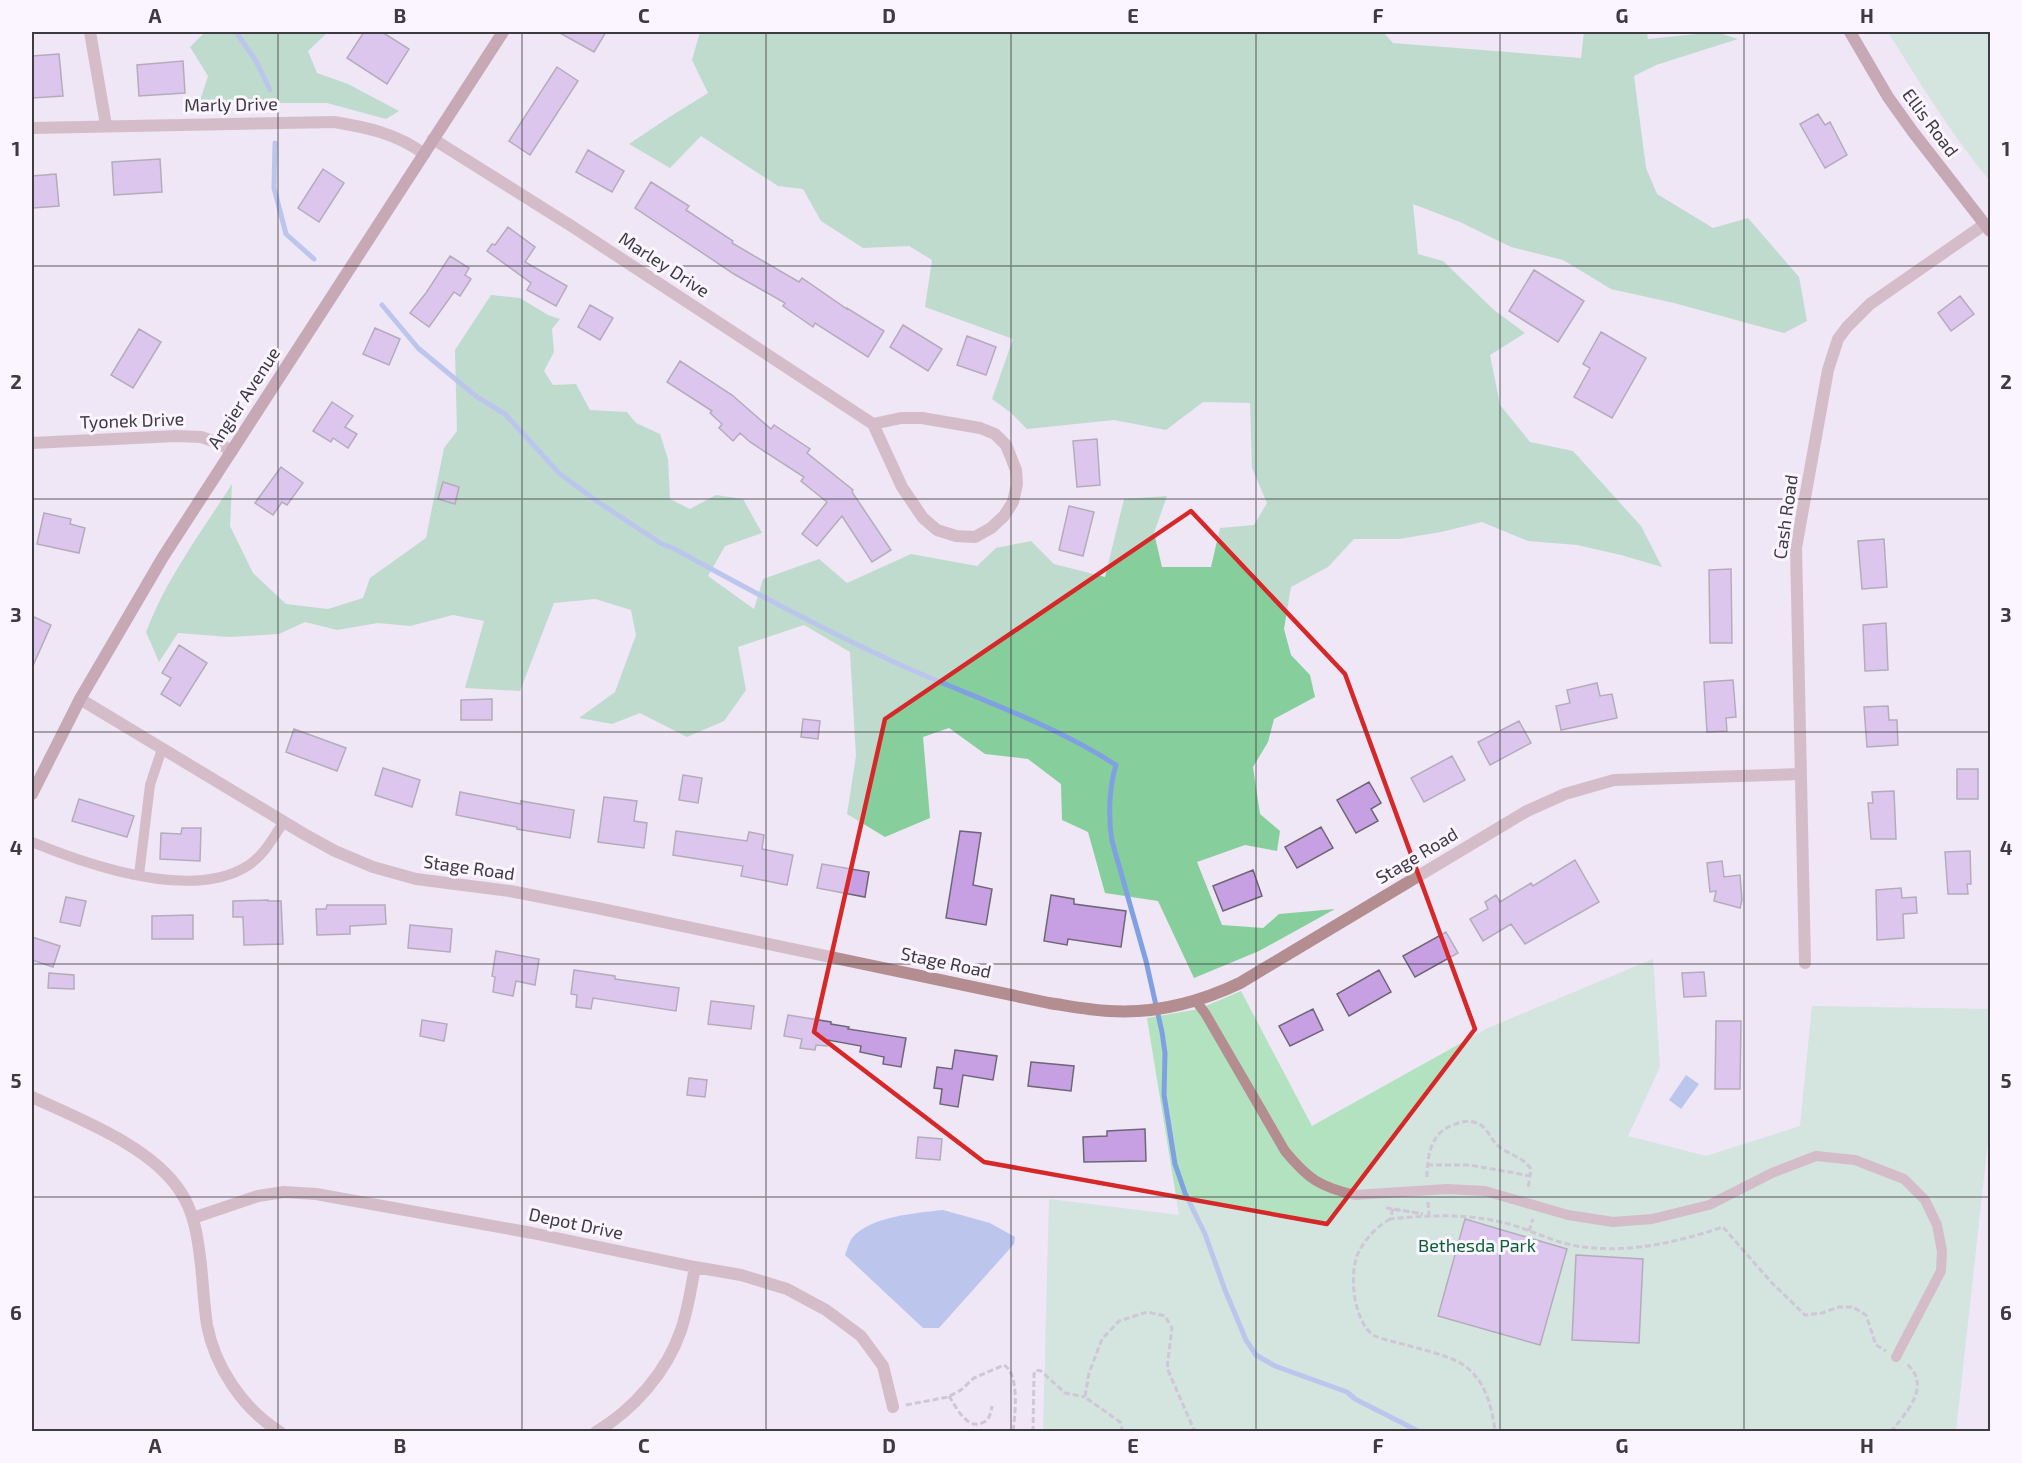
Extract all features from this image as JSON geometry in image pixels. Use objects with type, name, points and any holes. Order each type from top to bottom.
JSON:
[{"type":"main road","name":"Angier Avenue","points":[[32,794],[80,699],[163,557],[503,32]]},
{"type":"main road","name":"Ellis Road","points":[[1850,32],[1888,97],[1988,227]]},
{"type":"street","points":[[90,32],[106,125]]},
{"type":"street","name":"Marly Drive","points":[[32,128],[334,122],[356,125],[393,136],[424,154]]},
{"type":"street","name":"Marley Drive","points":[[433,139],[573,227],[873,424]]},
{"type":"street","name":"Cash Road","points":[[1805,963],[1796,548],[1828,370],[1838,339],[1870,304],[1988,227]]},
{"type":"street","points":[[901,418],[922,418],[980,428],[995,434],[1006,445],[1016,470],[1017,484],[1013,502],[1004,516],[991,528],[975,537],[956,536],[937,530],[923,519],[902,487],[873,424],[901,418]]},
{"type":"street","name":"Tyonek Drive","points":[[32,443],[176,436],[201,438],[232,450]]},
{"type":"street","name":"Stage Road","points":[[80,699],[284,822],[335,851],[373,867],[416,879],[510,891],[597,908],[1049,1003],[1110,1011],[1145,1010],[1196,1001],[1240,983],[1527,811],[1565,794],[1614,780],[1801,774]]},
{"type":"street","points":[[32,1096],[114,1135],[166,1173],[181,1192],[193,1218],[207,1325],[215,1353],[246,1404],[280,1431]]},
{"type":"street","name":"Depot Drive","points":[[193,1218],[258,1196],[284,1192],[316,1194],[532,1233],[741,1275],[787,1289],[826,1310],[861,1336],[883,1366],[893,1407]]},
{"type":"street","points":[[596,1431],[626,1410],[664,1365],[680,1332],[695,1267]]},
{"type":"lane","points":[[139,875],[150,785],[162,749]]},
{"type":"lane","points":[[32,842],[103,868],[188,881],[219,878],[248,865],[263,853],[284,822]]},
{"type":"lane","points":[[1196,1001],[1285,1151],[1313,1180],[1326,1187],[1355,1195],[1446,1189],[1485,1191],[1568,1215],[1613,1222],[1652,1219],[1709,1205],[1772,1173],[1816,1156],[1855,1160],[1904,1179],[1925,1200],[1937,1225],[1942,1251],[1941,1271],[1896,1357]]},
{"type":"path","points":[[1429,1215],[1427,1165],[1432,1144],[1439,1133],[1449,1125],[1464,1121],[1477,1123],[1486,1129],[1499,1147],[1525,1161],[1531,1169],[1527,1188],[1542,1193],[1537,1206]]},
{"type":"path","points":[[1427,1165],[1470,1165],[1531,1176]]},
{"type":"path","points":[[1390,1219],[1393,1209]]},
{"type":"path","points":[[1495,1431],[1490,1404],[1482,1383],[1462,1364],[1374,1335],[1359,1317],[1354,1277],[1357,1256],[1369,1236],[1390,1219],[1429,1215],[1478,1218],[1508,1224],[1561,1244],[1585,1248],[1652,1246],[1672,1243],[1723,1227],[1771,1282],[1805,1315],[1822,1313],[1839,1307],[1853,1307],[1866,1315],[1876,1345],[1915,1372],[1918,1389],[1910,1408],[1891,1431]]},
{"type":"path","points":[[1086,1397],[1089,1372],[1102,1339],[1119,1321],[1147,1312],[1165,1316],[1172,1328],[1167,1368],[1195,1431]]},
{"type":"path","points":[[893,1407],[950,1396],[983,1373],[1006,1366],[1011,1371],[1015,1396],[1013,1431]]},
{"type":"path","points":[[1034,1431],[1034,1374],[1036,1370],[1041,1371],[1065,1393],[1086,1397],[1120,1422],[1123,1431]]},
{"type":"path","points":[[950,1396],[963,1417],[972,1424],[982,1424],[987,1421],[992,1406]]},
{"type":"highlighted area","points":[[1191,511],[1345,674],[1475,1029],[1327,1224],[984,1162],[814,1032],[885,719]]},
{"type":"green space","points":[[205,32],[328,32],[308,51],[317,73],[348,84],[399,111],[386,119],[327,103],[255,103],[198,107],[208,76],[190,47]]},
{"type":"green space","points":[[700,32],[1383,32],[1393,43],[1581,58],[1584,32],[1647,32],[1648,39],[1716,32],[1738,39],[1656,65],[1634,76],[1646,168],[1657,194],[1713,228],[1748,218],[1799,277],[1807,321],[1784,333],[1674,303],[1611,289],[1563,260],[1511,247],[1460,222],[1413,204],[1418,254],[1443,261],[1494,310],[1525,333],[1490,355],[1500,405],[1530,442],[1573,451],[1641,526],[1662,567],[1577,545],[1528,541],[1482,522],[1399,539],[1354,539],[1328,567],[1291,587],[1284,629],[1291,655],[1310,675],[1315,697],[1274,719],[1268,742],[1253,767],[1260,814],[1280,831],[1277,851],[1245,845],[1197,862],[1222,925],[1263,928],[1279,914],[1335,909],[1259,951],[1194,978],[1158,901],[1105,893],[1088,832],[1062,820],[1061,784],[1028,759],[985,754],[949,728],[923,737],[930,818],[885,837],[847,814],[856,756],[850,652],[804,625],[738,647],[746,690],[724,721],[687,737],[640,713],[612,724],[579,718],[615,692],[636,635],[631,610],[595,599],[554,603],[520,691],[465,688],[484,621],[453,615],[410,626],[378,623],[337,630],[305,622],[279,634],[229,637],[178,633],[159,662],[146,632],[154,612],[174,574],[232,484],[230,526],[253,573],[286,604],[328,609],[363,598],[370,578],[426,538],[444,448],[457,431],[455,350],[491,295],[520,298],[548,315],[560,319],[552,329],[554,352],[544,371],[553,385],[576,384],[590,410],[627,412],[636,423],[660,434],[668,459],[670,499],[690,509],[716,495],[743,499],[762,533],[725,546],[708,576],[754,609],[763,579],[819,559],[847,583],[911,554],[977,566],[996,548],[1031,541],[1054,564],[1105,577],[1124,499],[1167,496],[1154,533],[1162,567],[1211,567],[1220,528],[1254,525],[1267,503],[1252,468],[1250,403],[1203,402],[1166,430],[1114,420],[1027,429],[1010,412],[992,399],[1013,339],[925,307],[932,260],[909,246],[863,248],[821,221],[803,189],[778,186],[701,136],[670,168],[629,144],[708,93],[692,60]]},
{"type":"green space","points":[[1888,32],[1990,32],[1990,181],[1949,127]]},
{"type":"green space","name":"Bethesda Park","points":[[1653,959],[1660,1067],[1628,1136],[1706,1156],[1800,1126],[1812,1006],[1990,1009],[1990,1123],[1956,1431],[1043,1432],[1049,1199],[1179,1215],[1147,1018],[1199,1009],[1241,991],[1312,1126],[1488,1028]]},
{"type":"water","points":[[1686,1075],[1699,1084],[1681,1109],[1669,1100]]},
{"type":"water","points":[[943,1210],[990,1223],[1015,1237],[1014,1244],[939,1328],[923,1328],[845,1255],[852,1238],[870,1225],[894,1217]]},
{"type":"building","points":[[364,32],[382,32],[409,49],[387,84],[347,58]]},
{"type":"building","points":[[558,32],[606,32],[594,52]]},
{"type":"building","points":[[59,54],[63,96],[32,98],[32,56]]},
{"type":"building","points":[[183,61],[185,93],[139,96],[137,65]]},
{"type":"building","points":[[557,67],[578,81],[530,155],[509,141]]},
{"type":"building","points":[[1818,114],[1825,125],[1830,122],[1847,155],[1825,168],[1800,124]]},
{"type":"building","points":[[588,150],[624,171],[612,192],[576,172]]},
{"type":"building","points":[[160,159],[162,192],[114,195],[112,162]]},
{"type":"building","points":[[323,169],[344,183],[319,222],[298,208]]},
{"type":"building","points":[[56,174],[59,206],[33,208],[32,176]]},
{"type":"building","points":[[651,182],[689,206],[686,210],[733,241],[732,243],[799,282],[802,278],[884,331],[868,357],[815,323],[813,327],[783,306],[785,303],[734,274],[635,208]]},
{"type":"building","points":[[508,227],[535,247],[525,262],[567,286],[556,306],[527,290],[531,283],[487,251],[492,244],[495,245]]},
{"type":"building","points":[[450,256],[469,268],[465,275],[471,279],[460,296],[454,292],[429,327],[410,313]]},
{"type":"building","points":[[1534,270],[1584,301],[1558,342],[1509,311]]},
{"type":"building","points":[[1960,296],[1974,314],[1951,331],[1938,313]]},
{"type":"building","points":[[590,305],[613,318],[600,340],[578,327]]},
{"type":"building","points":[[903,325],[942,349],[928,371],[890,347]]},
{"type":"building","points":[[375,328],[400,339],[389,365],[363,354]]},
{"type":"building","points":[[139,329],[161,342],[133,388],[111,375]]},
{"type":"building","points":[[1601,332],[1646,358],[1612,418],[1574,397],[1590,368],[1583,364]]},
{"type":"building","points":[[967,336],[996,347],[986,375],[957,365]]},
{"type":"building","points":[[680,361],[732,395],[771,429],[774,425],[810,449],[807,453],[853,490],[852,492],[891,550],[872,562],[842,516],[817,546],[802,534],[827,502],[801,481],[804,477],[740,433],[733,441],[719,428],[722,424],[710,413],[712,411],[667,382]]},
{"type":"building","points":[[332,402],[353,416],[345,427],[357,434],[348,448],[333,438],[331,442],[313,431]]},
{"type":"building","points":[[1097,439],[1100,485],[1077,487],[1073,441]]},
{"type":"building","points":[[281,467],[303,483],[287,505],[282,502],[273,515],[255,503]]},
{"type":"building","points":[[443,482],[459,487],[455,504],[438,499]]},
{"type":"building","points":[[1069,506],[1094,512],[1083,556],[1059,550]]},
{"type":"building","points":[[44,513],[71,519],[70,524],[85,528],[79,553],[37,544]]},
{"type":"building","points":[[1884,539],[1887,587],[1862,589],[1858,541]]},
{"type":"building","points":[[1731,569],[1732,643],[1710,643],[1709,570]]},
{"type":"building","points":[[32,616],[51,625],[32,668]]},
{"type":"building","points":[[1886,623],[1888,670],[1865,671],[1863,625]]},
{"type":"building","points":[[179,645],[207,663],[180,706],[161,694],[171,678],[162,673]]},
{"type":"building","points":[[1733,680],[1736,717],[1726,718],[1727,731],[1707,732],[1704,682]]},
{"type":"building","points":[[1597,683],[1600,696],[1612,694],[1617,718],[1561,730],[1556,706],[1570,703],[1567,690]]},
{"type":"building","points":[[492,699],[492,720],[461,720],[461,700]]},
{"type":"building","points":[[1888,706],[1889,720],[1897,720],[1898,745],[1867,747],[1864,707]]},
{"type":"building","points":[[803,719],[820,721],[818,739],[801,737]]},
{"type":"building","points":[[1519,721],[1531,743],[1490,765],[1478,742]]},
{"type":"building","points":[[294,729],[346,748],[337,771],[286,752]]},
{"type":"building","points":[[1452,756],[1465,780],[1424,802],[1411,778]]},
{"type":"building","points":[[383,768],[420,780],[412,807],[375,795]]},
{"type":"building","points":[[1957,769],[1978,769],[1978,799],[1957,799]]},
{"type":"building","points":[[683,775],[702,778],[698,803],[679,800]]},
{"type":"building","points":[[1369,782],[1381,803],[1371,809],[1378,821],[1356,833],[1337,800]]},
{"type":"building","points":[[1894,791],[1896,839],[1871,839],[1868,803],[1873,803],[1872,792]]},
{"type":"building","points":[[460,792],[521,804],[521,801],[574,810],[570,838],[456,815]]},
{"type":"building","points":[[604,797],[637,801],[634,821],[647,823],[644,848],[598,842]]},
{"type":"building","points":[[79,799],[134,816],[127,837],[72,821]]},
{"type":"building","points":[[1321,827],[1333,848],[1297,868],[1285,847]]},
{"type":"building","points":[[182,828],[201,828],[200,861],[160,859],[161,833],[181,834]]},
{"type":"building","points":[[676,831],[747,841],[749,832],[764,835],[762,849],[793,855],[787,885],[741,876],[743,866],[673,855]]},
{"type":"building","points":[[960,831],[981,833],[973,885],[992,889],[986,925],[946,918]]},
{"type":"building","points":[[1970,851],[1971,884],[1967,884],[1968,894],[1948,894],[1945,852]]},
{"type":"building","points":[[1575,860],[1599,902],[1525,944],[1511,924],[1483,941],[1470,919],[1488,909],[1485,902],[1496,895],[1500,902],[1531,883],[1533,886]]},
{"type":"building","points":[[1722,861],[1724,877],[1740,875],[1742,900],[1740,908],[1714,901],[1716,891],[1710,892],[1707,863]]},
{"type":"building","points":[[822,864],[869,872],[865,897],[817,888]]},
{"type":"building","points":[[1253,870],[1262,896],[1223,911],[1213,886]]},
{"type":"building","points":[[1901,888],[1902,898],[1916,897],[1917,913],[1903,914],[1904,938],[1877,940],[1876,890]]},
{"type":"building","points":[[1051,895],[1074,899],[1074,904],[1126,911],[1121,947],[1068,939],[1067,945],[1044,941]]},
{"type":"building","points":[[66,897],[86,901],[80,926],[60,922]]},
{"type":"building","points":[[233,901],[281,901],[283,944],[244,945],[243,917],[233,917]]},
{"type":"building","points":[[327,905],[385,905],[386,924],[350,926],[350,934],[317,935],[316,909],[326,909]]},
{"type":"building","points":[[193,915],[193,939],[152,939],[152,916]]},
{"type":"building","points":[[410,925],[452,929],[450,952],[408,948]]},
{"type":"building","points":[[1446,932],[1458,953],[1415,977],[1403,956]]},
{"type":"building","points":[[32,937],[60,946],[53,967],[32,960]]},
{"type":"building","points":[[496,951],[539,959],[535,985],[516,981],[513,996],[493,992],[495,977],[492,976]]},
{"type":"building","points":[[574,970],[615,976],[615,979],[679,988],[676,1011],[593,998],[591,1009],[576,1007],[577,995],[571,994]]},
{"type":"building","points":[[1379,970],[1391,992],[1349,1016],[1337,994]]},
{"type":"building","points":[[1704,972],[1706,996],[1684,997],[1682,973]]},
{"type":"building","points":[[49,973],[74,975],[74,989],[48,988]]},
{"type":"building","points":[[711,1001],[754,1006],[751,1029],[708,1024]]},
{"type":"building","points":[[1313,1009],[1323,1030],[1290,1046],[1279,1026]]},
{"type":"building","points":[[788,1015],[831,1022],[831,1024],[849,1027],[848,1029],[906,1038],[901,1067],[883,1064],[884,1057],[860,1052],[861,1046],[828,1040],[827,1046],[816,1045],[815,1050],[800,1048],[802,1039],[784,1036]]},
{"type":"building","points":[[422,1020],[447,1024],[444,1041],[420,1036]]},
{"type":"building","points":[[1716,1021],[1741,1021],[1740,1089],[1715,1089]]},
{"type":"building","points":[[955,1050],[997,1056],[993,1080],[963,1075],[958,1107],[940,1104],[942,1089],[934,1088],[937,1067],[952,1069]]},
{"type":"building","points":[[1031,1062],[1074,1066],[1071,1091],[1028,1086]]},
{"type":"building","points":[[689,1078],[707,1080],[705,1097],[687,1095]]},
{"type":"building","points":[[1145,1129],[1146,1161],[1084,1162],[1083,1137],[1107,1136],[1107,1131]]},
{"type":"building","points":[[918,1137],[942,1139],[940,1160],[916,1158]]},
{"type":"building","points":[[1465,1219],[1567,1249],[1540,1345],[1438,1316]]},
{"type":"building","points":[[1576,1255],[1643,1259],[1639,1343],[1572,1340]]},
{"type":"waterway","points":[[236,32],[256,61],[270,90]]},
{"type":"waterway","points":[[275,143],[274,188],[286,234],[314,259]]},
{"type":"waterway","points":[[382,305],[418,348],[477,397],[505,414],[560,474],[662,544],[846,639],[1065,736],[1116,765],[1110,803],[1112,841],[1146,961],[1162,1032],[1165,1053],[1164,1095],[1175,1164],[1246,1340],[1256,1355],[1275,1366],[1347,1392],[1355,1399],[1420,1432]]}]
